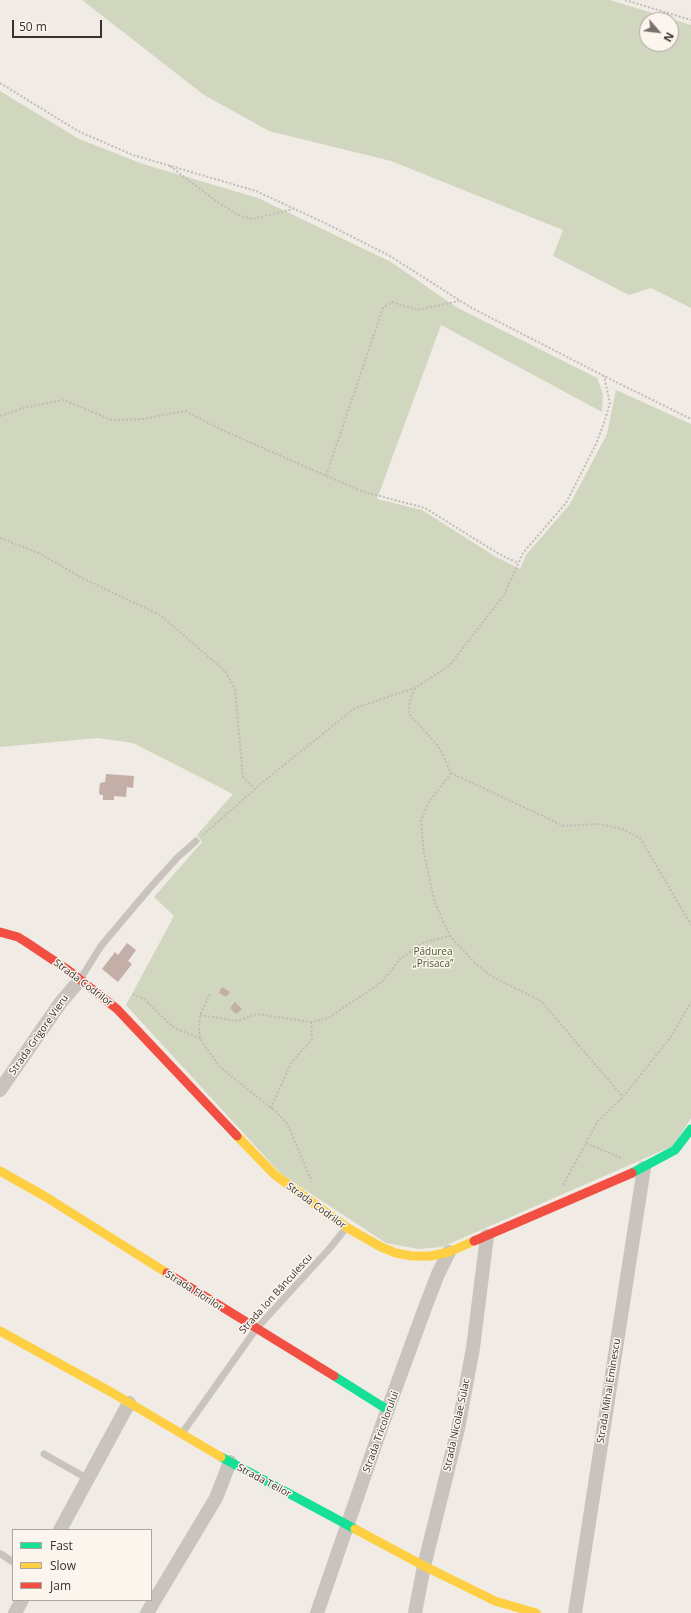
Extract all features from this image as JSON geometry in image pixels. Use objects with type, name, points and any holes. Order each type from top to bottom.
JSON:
[{"type":"street","name":"Strada Codrilor","points":[[0,932],[18,937],[68,970],[122,1015],[214,1110],[274,1175],[346,1227],[381,1247],[396,1253],[412,1256],[431,1256],[449,1252],[644,1168],[682,1147],[691,1129]]},
{"type":"street","name":"Strada Grigore Vieru","points":[[0,1090],[61,1002],[80,980]]},
{"type":"street","name":"Strada Mihai Eminescu","points":[[575,1613],[644,1168]]},
{"type":"street","name":"Strada Florilor","points":[[0,1171],[46,1197],[135,1254],[388,1410]]},
{"type":"street","name":"Strada Nicolae Sulac","points":[[415,1613],[424,1566],[458,1429],[473,1348],[487,1236]]},
{"type":"street","name":"Strada Tricolorului","points":[[317,1613],[426,1305],[438,1274],[449,1252]]},
{"type":"street","name":"Strada Teilor","points":[[0,1331],[129,1403],[230,1462],[424,1566],[495,1601],[536,1613]]},
{"type":"street","points":[[61,1529],[129,1403]]},
{"type":"street","points":[[146,1613],[216,1498],[230,1462]]},
{"type":"street","points":[[15,1613],[21,1601]]},
{"type":"lane","points":[[80,980],[86,968],[101,946],[177,858],[196,841]]},
{"type":"lane","name":"Strada Ion Bănculescu","points":[[182,1434],[256,1329],[330,1248],[346,1227]]},
{"type":"lane","points":[[44,1454],[88,1479]]},
{"type":"lane","points":[[1,1554],[12,1561]]},
{"type":"path","points":[[625,0],[691,20]]},
{"type":"path","points":[[0,83],[78,131],[133,155],[256,192],[295,209],[390,256],[470,307],[691,419]]},
{"type":"path","points":[[169,166],[216,201],[238,215],[252,219],[295,209]]},
{"type":"path","points":[[326,476],[384,308],[392,302],[417,310],[459,300]]},
{"type":"path","points":[[196,841],[255,789],[355,708],[415,688],[449,666],[504,595],[523,553],[566,503],[596,444],[610,403],[604,376]]},
{"type":"path","points":[[0,416],[23,408],[64,400],[112,420],[142,418],[185,411],[224,431],[361,491],[425,508],[498,554],[518,563]]},
{"type":"path","points":[[0,538],[41,554],[82,578],[160,615],[225,671],[235,689],[243,777],[255,789]]},
{"type":"path","points":[[415,688],[410,701],[408,713],[439,747],[451,773],[564,826],[600,824],[622,828],[640,838],[691,925]]},
{"type":"path","points":[[451,773],[430,800],[421,820],[424,854],[435,903],[450,936],[474,962],[492,976],[540,1001],[623,1097]]},
{"type":"path","points":[[200,1015],[237,1021],[257,1014],[311,1022],[328,1018],[382,982],[400,959],[424,942],[450,936]]},
{"type":"path","points":[[133,994],[145,1000],[173,1027],[201,1039]]},
{"type":"path","points":[[210,994],[200,1015],[199,1032],[201,1039],[220,1067],[271,1108],[287,1123],[312,1183]]},
{"type":"path","points":[[561,1189],[598,1121],[623,1097],[673,1034],[691,1002]]},
{"type":"path","points":[[271,1108],[291,1063],[312,1040],[311,1022]]},
{"type":"path","points":[[586,1143],[644,1168]]},
{"type":"green space","points":[[82,0],[610,0],[649,12],[639,12],[639,52],[679,52],[679,21],[691,25],[691,308],[651,288],[629,295],[553,256],[563,230],[391,161],[269,131],[204,95]]},
{"type":"green space","name":"Pădurea „Prisaca”","points":[[0,91],[79,139],[143,164],[258,198],[391,262],[456,307],[597,378],[603,394],[602,412],[441,325],[377,499],[422,510],[496,557],[520,569],[526,555],[570,504],[607,434],[616,390],[691,424],[691,1118],[673,1146],[442,1247],[418,1249],[386,1243],[281,1174],[126,1005],[174,916],[154,897],[202,842],[197,835],[233,794],[133,743],[98,738],[0,747]]},
{"type":"building","points":[[106,774],[134,776],[133,788],[127,787],[126,797],[114,796],[114,800],[103,800],[103,795],[100,795],[99,792],[100,783],[105,782]]},
{"type":"building","points":[[127,943],[136,950],[128,961],[132,964],[118,982],[102,969],[115,952],[118,955]]},
{"type":"building","points":[[222,987],[230,992],[226,997],[219,993]]},
{"type":"building","points":[[235,1002],[242,1009],[236,1014],[230,1008]]},
{"type":"traffic: fast","points":[[632,1173],[675,1150],[691,1129]]},
{"type":"traffic: fast","points":[[334,1376],[388,1410]]},
{"type":"traffic: fast","points":[[221,1457],[355,1529]]},
{"type":"traffic: slow","points":[[237,1136],[275,1175],[346,1227],[381,1247],[396,1253],[412,1256],[431,1256],[449,1252],[474,1241]]},
{"type":"traffic: slow","points":[[0,1171],[46,1197],[167,1273]]},
{"type":"traffic: slow","points":[[0,1331],[111,1392],[221,1457]]},
{"type":"traffic: slow","points":[[355,1529],[424,1566],[495,1601],[536,1613]]},
{"type":"traffic: jam","points":[[0,932],[18,937],[26,942],[68,970],[117,1009],[237,1136]]},
{"type":"traffic: jam","points":[[474,1241],[632,1173]]},
{"type":"traffic: jam","points":[[167,1273],[334,1376]]}]
